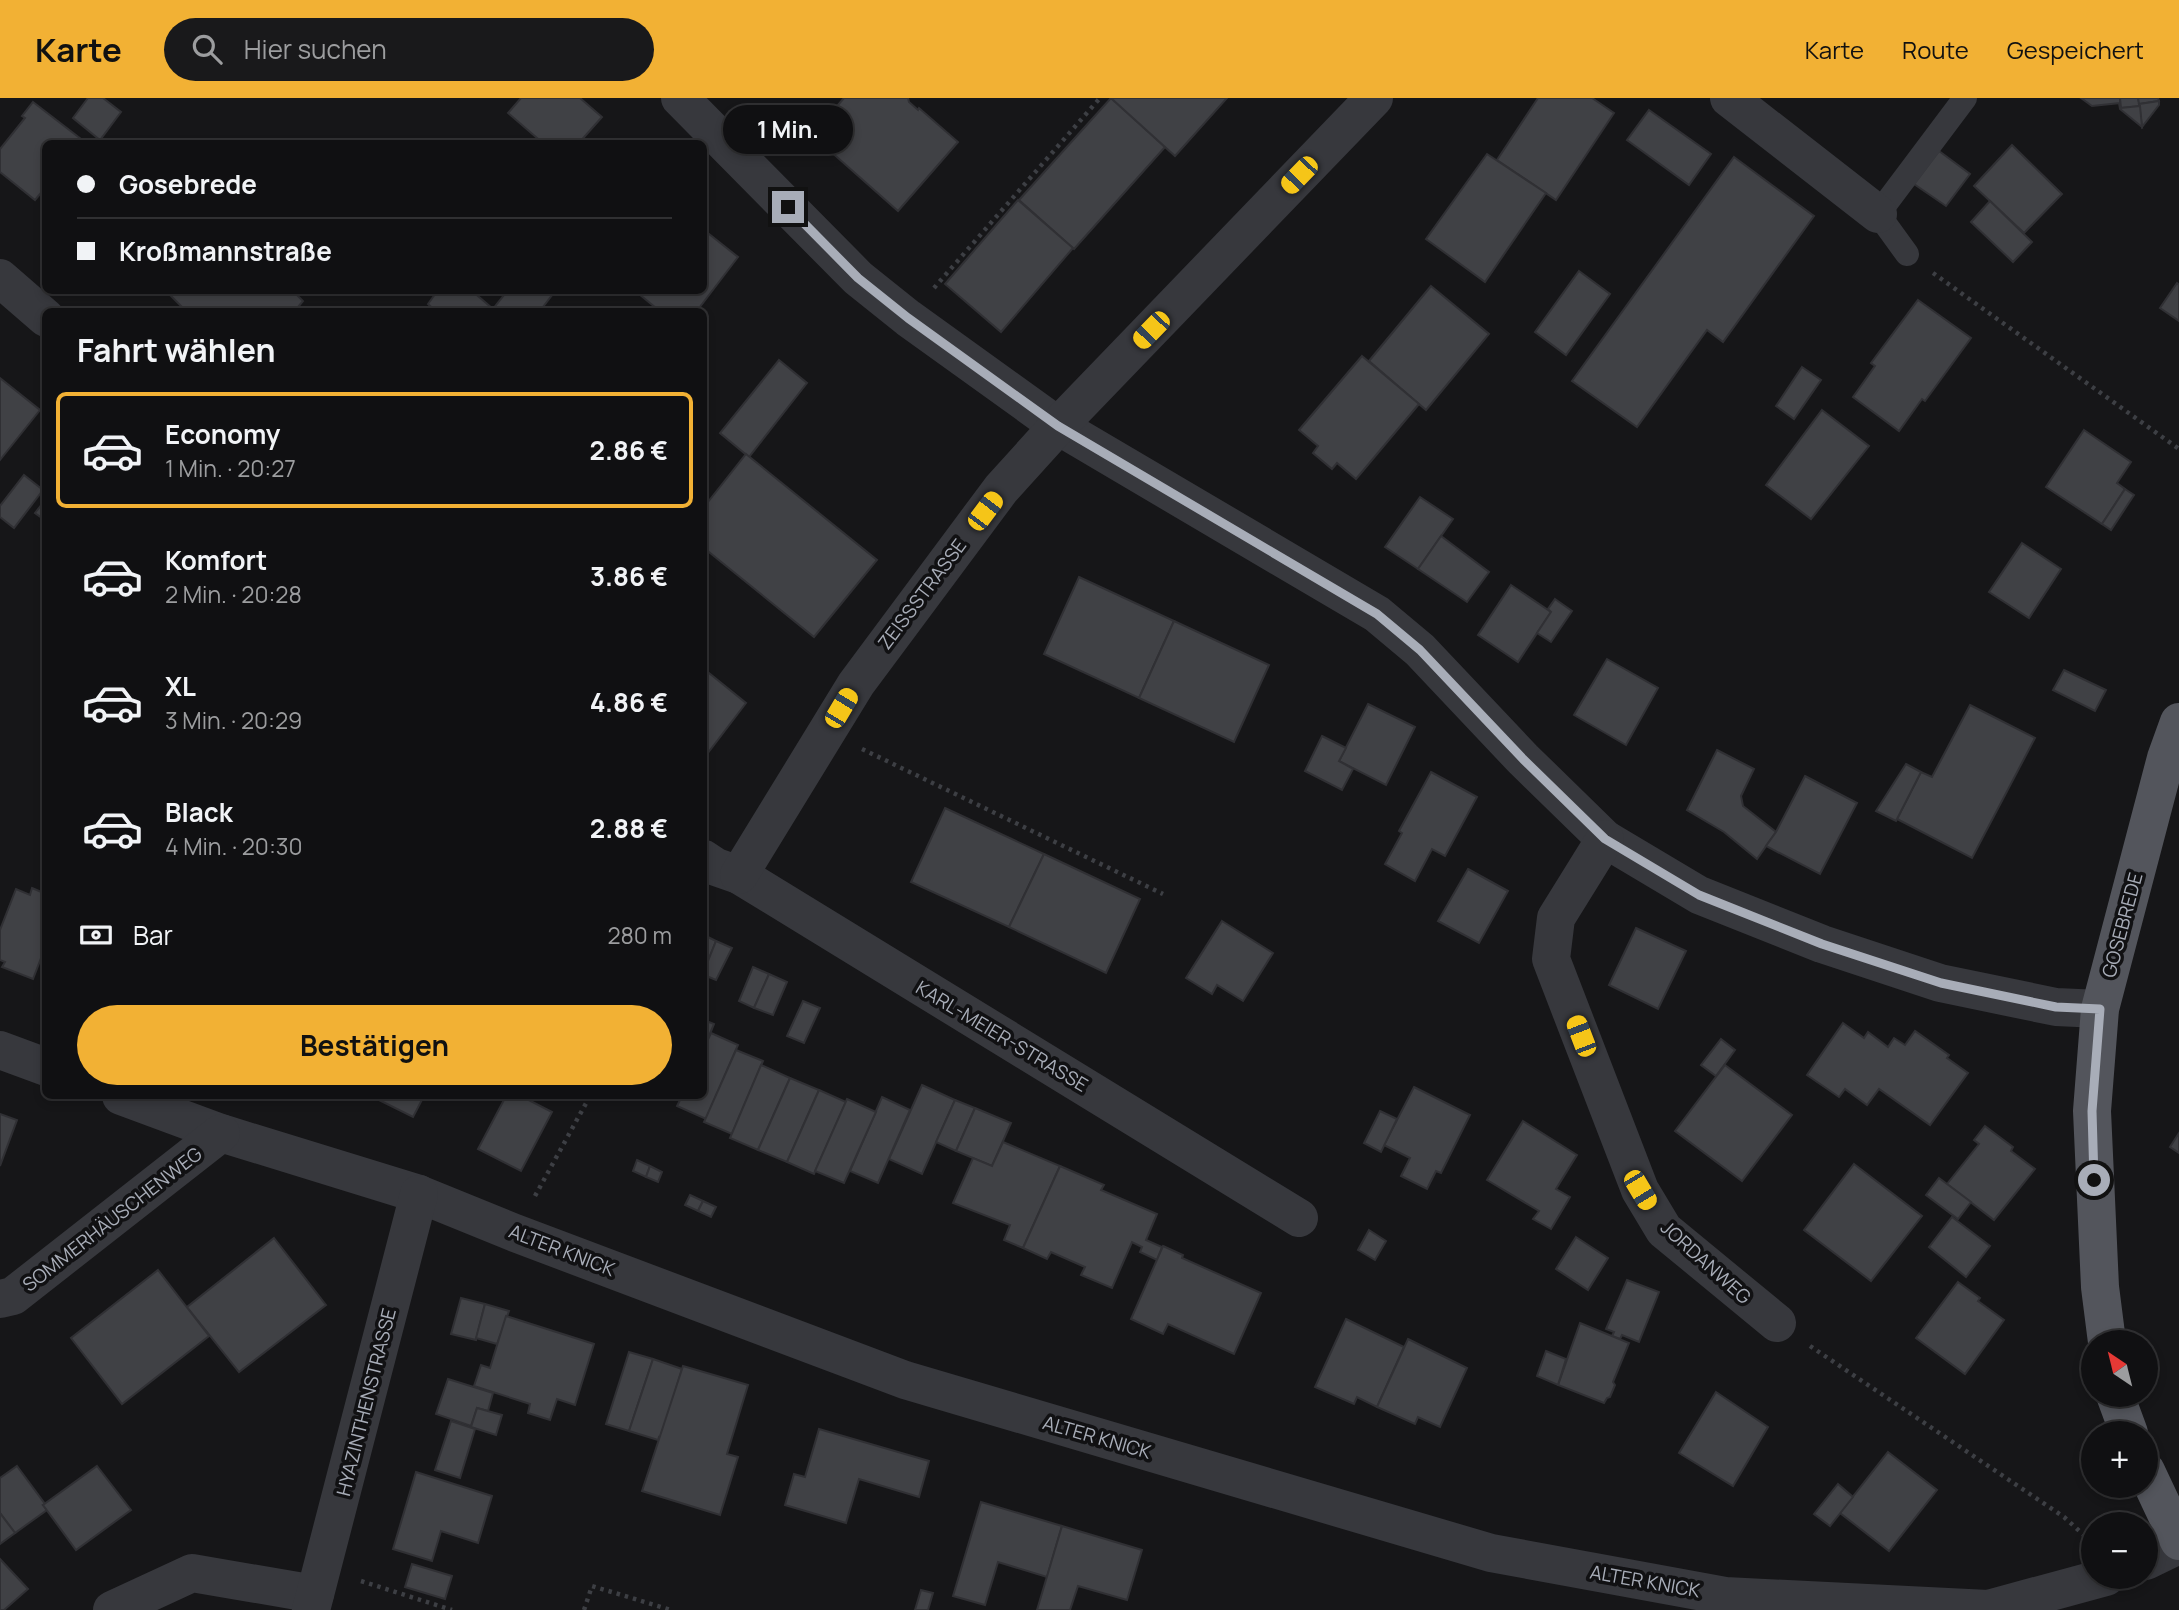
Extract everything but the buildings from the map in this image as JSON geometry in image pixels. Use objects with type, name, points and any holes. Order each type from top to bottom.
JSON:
[{"type":"main road","name":"GOSEBREDE","points":[[2105,1330],[2100,1287],[2092,1111],[2100,1009],[2166,758],[2179,722]]},
{"type":"main road","points":[[2158,1497],[2179,1543]]},
{"type":"street","points":[[680,98],[858,278],[908,318],[1058,426],[1377,614],[1420,650],[1523,759],[1605,839],[1699,895],[1822,944],[1941,983],[2056,1007],[2100,1009]]},
{"type":"street","name":"ZEISSSTRASSE","points":[[740,875],[856,684],[1001,489],[1058,426],[1374,98]]},
{"type":"street","points":[[1729,98],[1878,214]]},
{"type":"street","points":[[0,278],[42,315]]},
{"type":"street","name":"JORDANWEG","points":[[1605,839],[1556,918],[1551,959],[1640,1190],[1664,1230],[1777,1323]]},
{"type":"street","name":"KARL-MEIER-STRASSE","points":[[707,861],[740,875],[1299,1218]]},
{"type":"street","points":[[0,1050],[42,1066]]},
{"type":"street","name":"ALTER KNICK","points":[[129,1099],[221,1133],[419,1194],[514,1233],[905,1380],[1492,1553],[1725,1596],[1988,1610],[2081,1584]]},
{"type":"street","name":"SOMMERHÄUSCHENWEG","points":[[0,1298],[13,1296],[221,1133]]},
{"type":"street","name":"HYAZINTHENSTRASSE","points":[[317,1591],[419,1194]]},
{"type":"street","points":[[2158,1554],[2179,1543]]},
{"type":"street","points":[[112,1610],[192,1573],[317,1591]]},
{"type":"lane","points":[[1907,254],[1878,214],[1965,98]]},
{"type":"path","points":[[908,318],[1100,98]]},
{"type":"path","points":[[1907,254],[2179,449]]},
{"type":"path","points":[[827,732],[1163,894]]},
{"type":"path","points":[[514,1233],[588,1099]]},
{"type":"path","points":[[1777,1323],[2064,1517],[2081,1533]]},
{"type":"path","points":[[584,1610],[592,1586],[671,1610]]},
{"type":"path","points":[[317,1591],[452,1610]]},
{"type":"route","points":[[788,207],[858,278],[908,318],[1058,426],[1377,614],[1420,650],[1523,759],[1605,839],[1699,895],[1822,944],[1941,983],[2056,1007],[2100,1009],[2092,1111],[2094,1180]]}]
